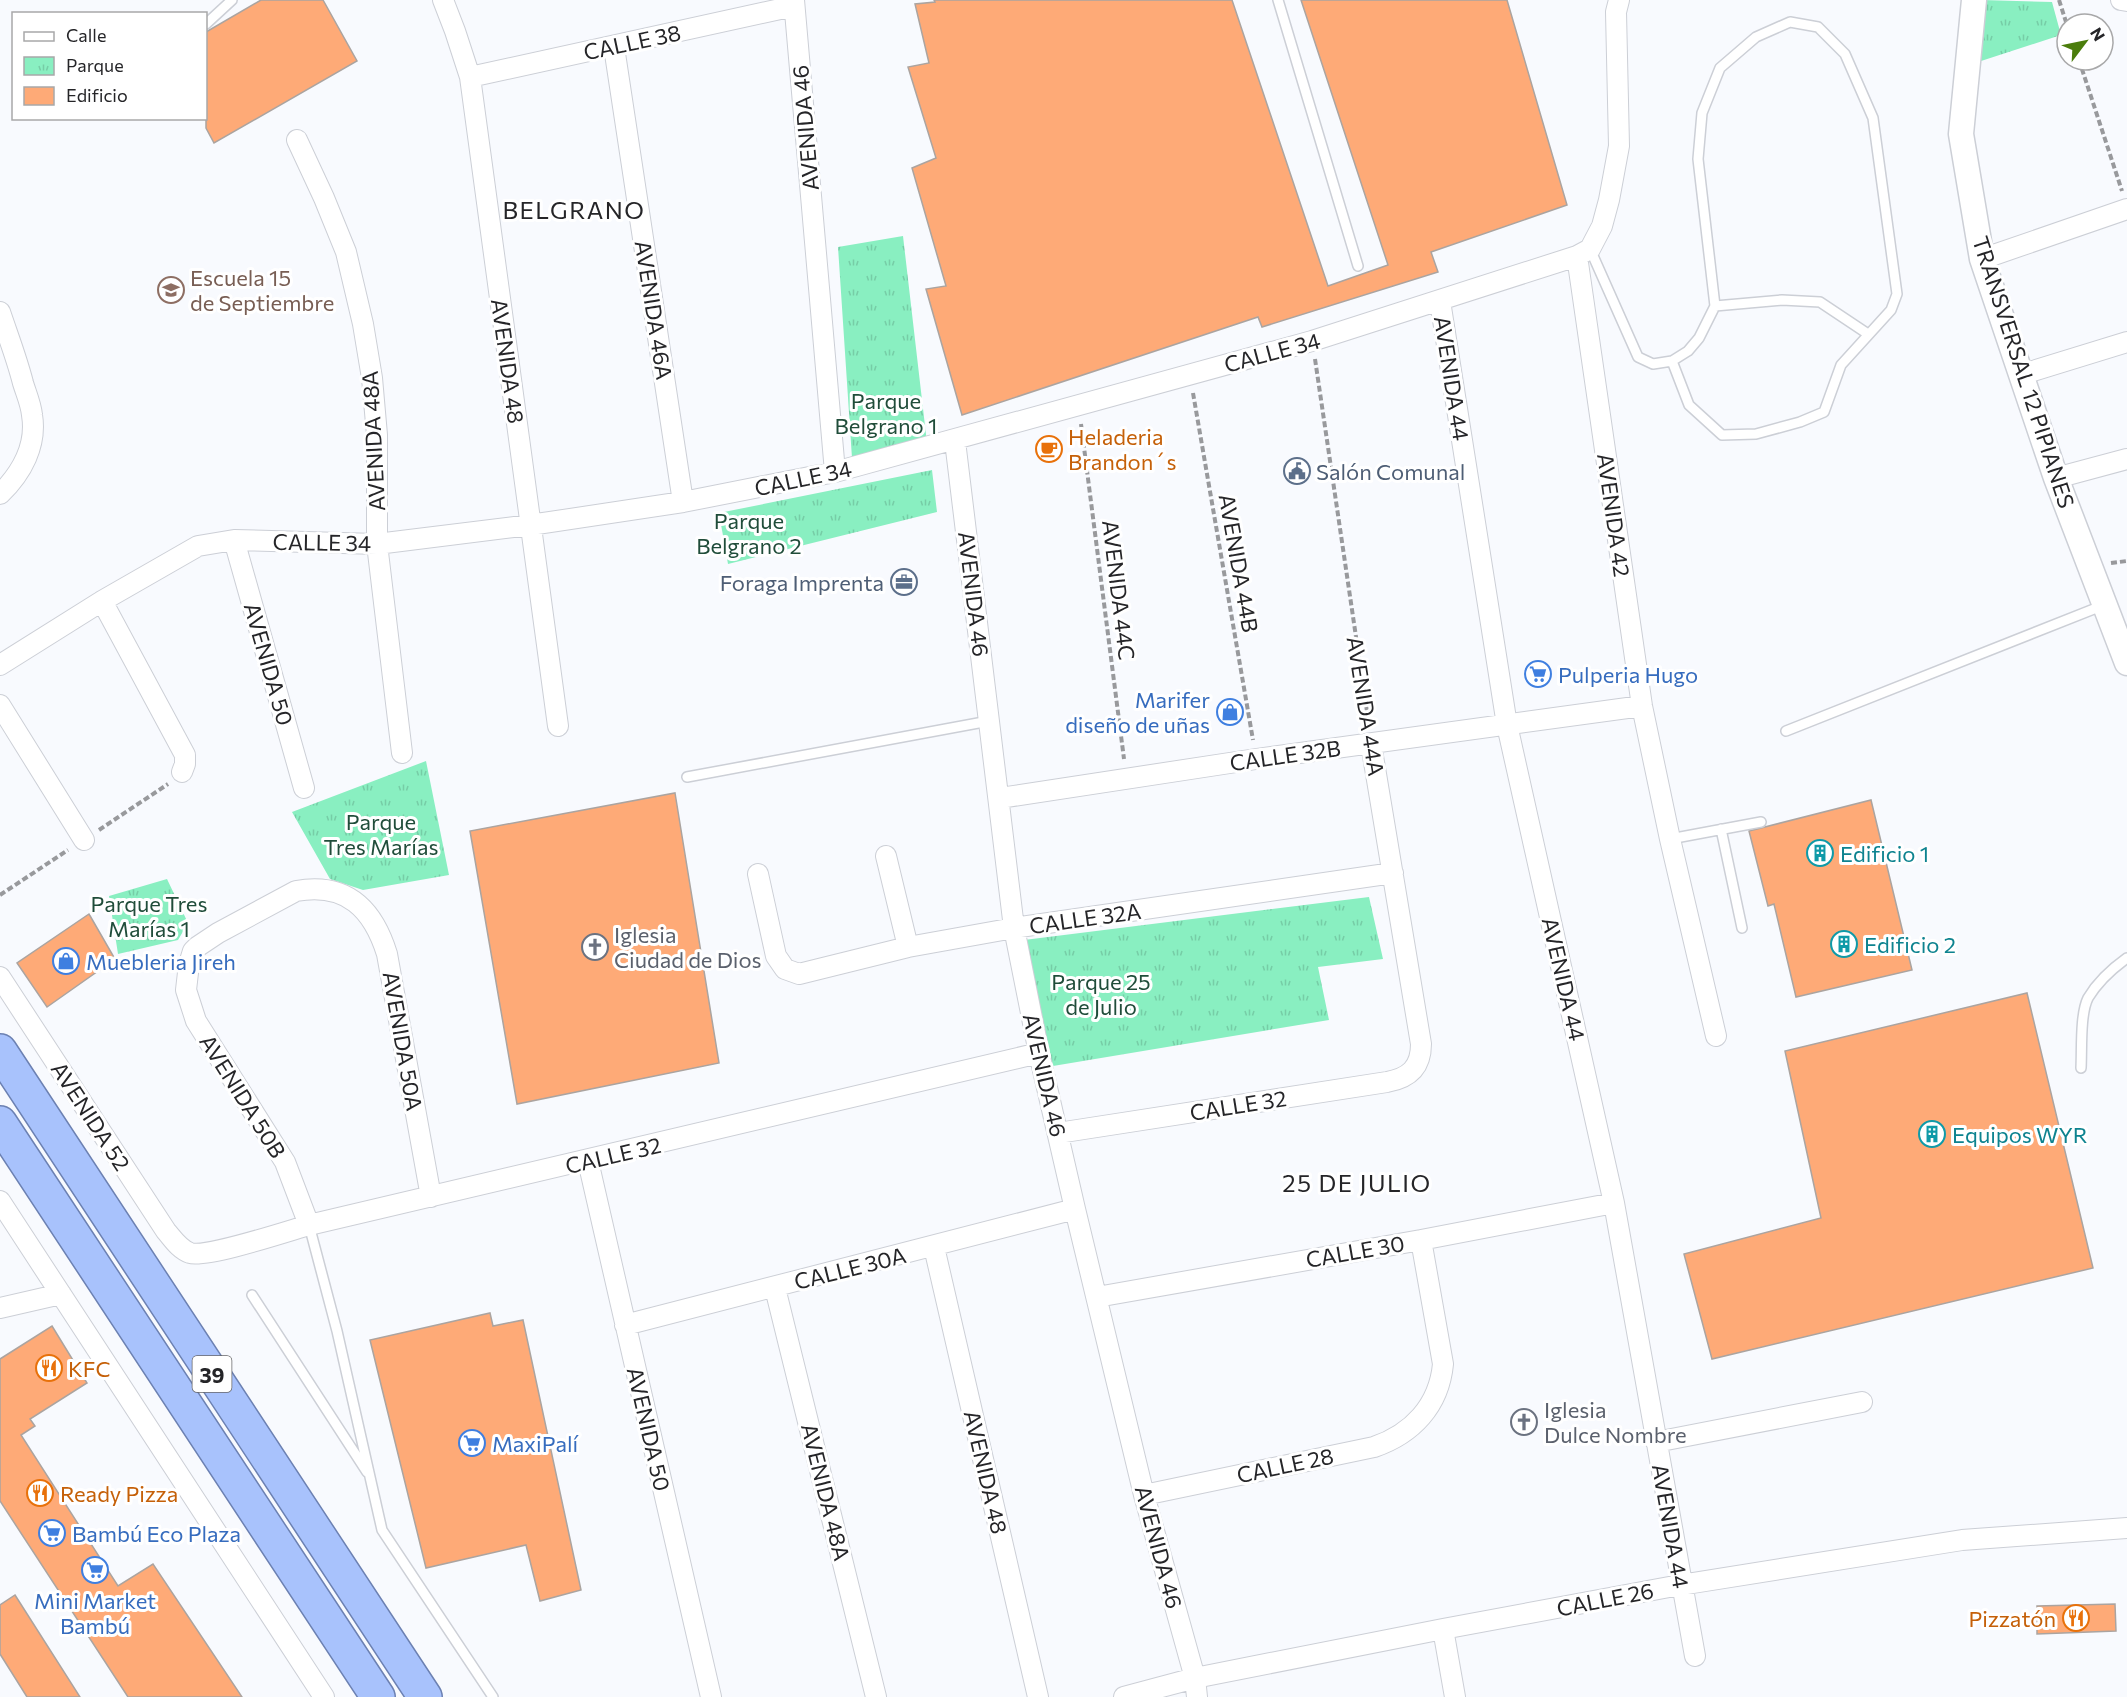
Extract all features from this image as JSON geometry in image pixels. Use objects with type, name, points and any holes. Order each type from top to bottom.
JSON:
[{"type":"highway","name":"39","points":[[0,1051],[425,1697]]},
{"type":"highway","name":"39","points":[[0,1123],[378,1697]]},
{"type":"street","name":"AVENIDA 48","points":[[443,0],[470,77],[558,726]]},
{"type":"street","points":[[1583,252],[1602,226],[1619,146],[1616,12],[1619,0]]},
{"type":"street","name":"TRANSVERSAL 12 PIPIANES","points":[[1974,0],[1960,134],[1982,259],[2056,478],[2127,663]]},
{"type":"street","points":[[2121,0],[2127,1]]},
{"type":"street","name":"CALLE 38","points":[[470,77],[614,47],[794,3]]},
{"type":"street","name":"AVENIDA 46","points":[[794,3],[836,472]]},
{"type":"street","name":"AVENIDA 46A","points":[[614,47],[683,502]]},
{"type":"street","name":"AVENIDA 48A","points":[[297,140],[343,244],[363,324],[372,378],[377,435],[377,544],[402,753]]},
{"type":"street","points":[[1982,259],[2125,202]]},
{"type":"street","name":"CALLE 34","points":[[0,665],[102,601],[193,548],[234,540],[377,544],[530,525],[683,502],[836,472],[1312,342],[1583,252]]},
{"type":"street","name":"AVENIDA 42","points":[[1583,252],[1642,706],[1716,1036]]},
{"type":"street","name":"AVENIDA 44","points":[[1440,301],[1507,725],[1614,1203],[1680,1585],[1695,1656]]},
{"type":"street","points":[[0,312],[16,356],[32,414],[31,443],[27,458],[19,473],[0,494]]},
{"type":"street","points":[[2020,375],[2127,342]]},
{"type":"street","name":"AVENIDA 46","points":[[955,441],[1014,928],[1039,1053],[1075,1209],[1144,1495],[1196,1688]]},
{"type":"street","points":[[2056,478],[2127,459]]},
{"type":"street","name":"AVENIDA 50","points":[[234,540],[304,788]]},
{"type":"street","points":[[102,601],[185,755],[182,772]]},
{"type":"street","points":[[0,705],[84,840]]},
{"type":"street","name":"CALLE 32B","points":[[1000,798],[1126,777],[1642,706]]},
{"type":"street","name":"AVENIDA 44A","points":[[1371,744],[1421,1044],[1420,1058],[1415,1068]]},
{"type":"street","points":[[886,856],[908,947]]},
{"type":"street","name":"CALLE 32A","points":[[758,874],[773,946],[781,966],[789,972],[799,974],[908,947],[1014,928],[1393,873]]},
{"type":"street","name":"AVENIDA 50A","points":[[189,964],[193,951],[202,942],[296,891],[306,889],[325,891],[349,898],[358,904],[374,920],[387,954],[431,1197]]},
{"type":"street","name":"AVENIDA 50B","points":[[189,964],[186,990],[196,1021],[285,1162],[309,1225]]},
{"type":"street","name":"AVENIDA 52","points":[[0,977],[166,1231],[175,1243],[187,1252]]},
{"type":"street","name":"CALLE 32","points":[[187,1252],[202,1254],[309,1225],[1039,1053]]},
{"type":"street","name":"CALLE 32","points":[[1058,1132],[1387,1082],[1404,1077],[1415,1068]]},
{"type":"street","name":"AVENIDA 50","points":[[588,1161],[711,1697]]},
{"type":"street","points":[[0,1201],[324,1697]]},
{"type":"street","name":"CALLE 30","points":[[1097,1297],[1421,1240],[1614,1203]]},
{"type":"street","name":"CALLE 30A","points":[[625,1325],[1075,1209]]},
{"type":"street","name":"CALLE 28","points":[[1144,1495],[1374,1447],[1394,1439],[1419,1419],[1427,1411],[1436,1394],[1443,1364],[1421,1240]]},
{"type":"street","name":"AVENIDA 48","points":[[934,1247],[1038,1697]]},
{"type":"street","name":"AVENIDA 48A","points":[[775,1288],[876,1697]]},
{"type":"street","points":[[0,1308],[61,1294]]},
{"type":"street","points":[[1656,1442],[1862,1402]]},
{"type":"street","name":"CALLE 26","points":[[1124,1697],[1196,1688],[1443,1629],[1680,1585],[1962,1540],[2127,1528]]},
{"type":"street","points":[[1443,1629],[1455,1697]]},
{"type":"lane","points":[[207,23],[232,0]]},
{"type":"lane","points":[[1278,0],[1358,266]]},
{"type":"lane","points":[[1583,252],[1638,357],[1653,364],[1672,361],[1688,351],[1699,338],[1715,306],[1698,159],[1701,113],[1720,68],[1756,37],[1790,22],[1818,27],[1845,54],[1874,118],[1897,294],[1891,310],[1840,365],[1824,412],[1800,422],[1755,434],[1722,435],[1689,405],[1672,361]]},
{"type":"lane","points":[[1715,306],[1782,300],[1820,302],[1868,334]]},
{"type":"lane","points":[[1786,731],[2104,605]]},
{"type":"lane","points":[[687,777],[990,720]]},
{"type":"lane","points":[[1670,839],[1761,822]]},
{"type":"lane","points":[[1721,829],[1742,928]]},
{"type":"lane","points":[[2081,1068],[2083,1022],[2087,1000],[2099,984],[2127,958]]},
{"type":"lane","points":[[309,1225],[338,1331],[382,1530],[494,1697]]},
{"type":"lane","points":[[252,1295],[370,1476]]},
{"type":"path","points":[[2083,72],[2125,202]]},
{"type":"path","name":"AVENIDA 44A","points":[[1312,342],[1371,744]]},
{"type":"path","name":"AVENIDA 44B","points":[[1190,374],[1256,759]]},
{"type":"path","name":"AVENIDA 44C","points":[[1078,406],[1126,777]]},
{"type":"green space","points":[[1982,0],[2052,2],[2055,13],[2055,37],[1978,62]]},
{"type":"green space","name":"Parque Belgrano 1","points":[[903,236],[927,443],[852,458],[838,247]]},
{"type":"green space","name":"Parque Belgrano 2","points":[[932,470],[937,512],[728,564],[719,513]]},
{"type":"green space","name":"Parque Tres Marías","points":[[426,761],[449,875],[363,890],[330,879],[292,812]]},
{"type":"green space","name":"Parque Tres Marías 1","points":[[167,879],[188,923],[178,940],[118,954],[109,896]]},
{"type":"green space","name":"Parque 25 de Julio","points":[[1369,897],[1383,959],[1318,967],[1329,1020],[1047,1067],[1024,940]]},
{"type":"building","points":[[261,0],[323,0],[357,61],[214,143],[206,128],[207,31]]},
{"type":"building","points":[[934,0],[1232,0],[1328,286],[1388,265],[1301,0],[1507,0],[1567,205],[1431,252],[1438,272],[1262,327],[1258,317],[962,415],[926,289],[946,286],[912,168],[936,158],[908,67],[929,63],[915,4],[935,2]]},
{"type":"building","name":"Iglesia Ciudad de Dios","points":[[675,793],[719,1063],[517,1104],[470,831]]},
{"type":"building","points":[[1871,800],[1912,970],[1796,997],[1774,904],[1768,906],[1749,831]]},
{"type":"building","name":"Muebleria Jireh","points":[[89,914],[115,959],[47,1007],[17,963]]},
{"type":"building","name":"Equipos WYR","points":[[2027,993],[2093,1268],[1712,1359],[1684,1254],[1821,1218],[1785,1051]]},
{"type":"building","name":"MaxiPalí","points":[[490,1313],[493,1326],[523,1320],[581,1590],[540,1601],[526,1545],[426,1568],[370,1340]]},
{"type":"building","name":"Bambú Eco Plaza","points":[[52,1326],[87,1383],[30,1419],[35,1426],[21,1435],[118,1586],[153,1564],[242,1697],[128,1697],[0,1501],[0,1359]]},
{"type":"building","points":[[15,1595],[80,1697],[27,1697],[0,1654],[0,1605]]},
{"type":"building","name":"Pizzatón","points":[[2115,1604],[2116,1631],[2037,1634],[2037,1606]]},
{"type":"place","name":"Escuela 15 de Septiembre","points":[[171,290]]},
{"type":"place","name":"Heladeria Brandon´s","points":[[1049,449]]},
{"type":"place","name":"Salón Comunal","points":[[1297,471]]},
{"type":"place","name":"Foraga Imprenta","points":[[904,582]]},
{"type":"place","name":"Pulperia Hugo","points":[[1538,674]]},
{"type":"place","name":"Marifer diseño de uñas","points":[[1230,712]]},
{"type":"place","name":"Edificio 1","points":[[1820,853]]},
{"type":"place","name":"Edificio 2","points":[[1844,944]]},
{"type":"place","name":"Iglesia Ciudad de Dios","points":[[595,947]]},
{"type":"place","name":"Muebleria Jireh","points":[[66,961]]},
{"type":"place","name":"Equipos WYR","points":[[1932,1134]]},
{"type":"place","name":"KFC","points":[[49,1368]]},
{"type":"place","name":"Iglesia Dulce Nombre","points":[[1524,1422]]},
{"type":"place","name":"MaxiPalí","points":[[472,1443]]},
{"type":"place","name":"Ready Pizza","points":[[40,1493]]},
{"type":"place","name":"Bambú Eco Plaza","points":[[52,1533]]},
{"type":"place","name":"Mini Market Bambú","points":[[95,1570]]},
{"type":"place","name":"Pizzatón","points":[[2076,1618]]},
{"type":"district","name":"BELGRANO","points":[[574,209]]},
{"type":"district","name":"25 DE JULIO","points":[[1357,1182]]}]
